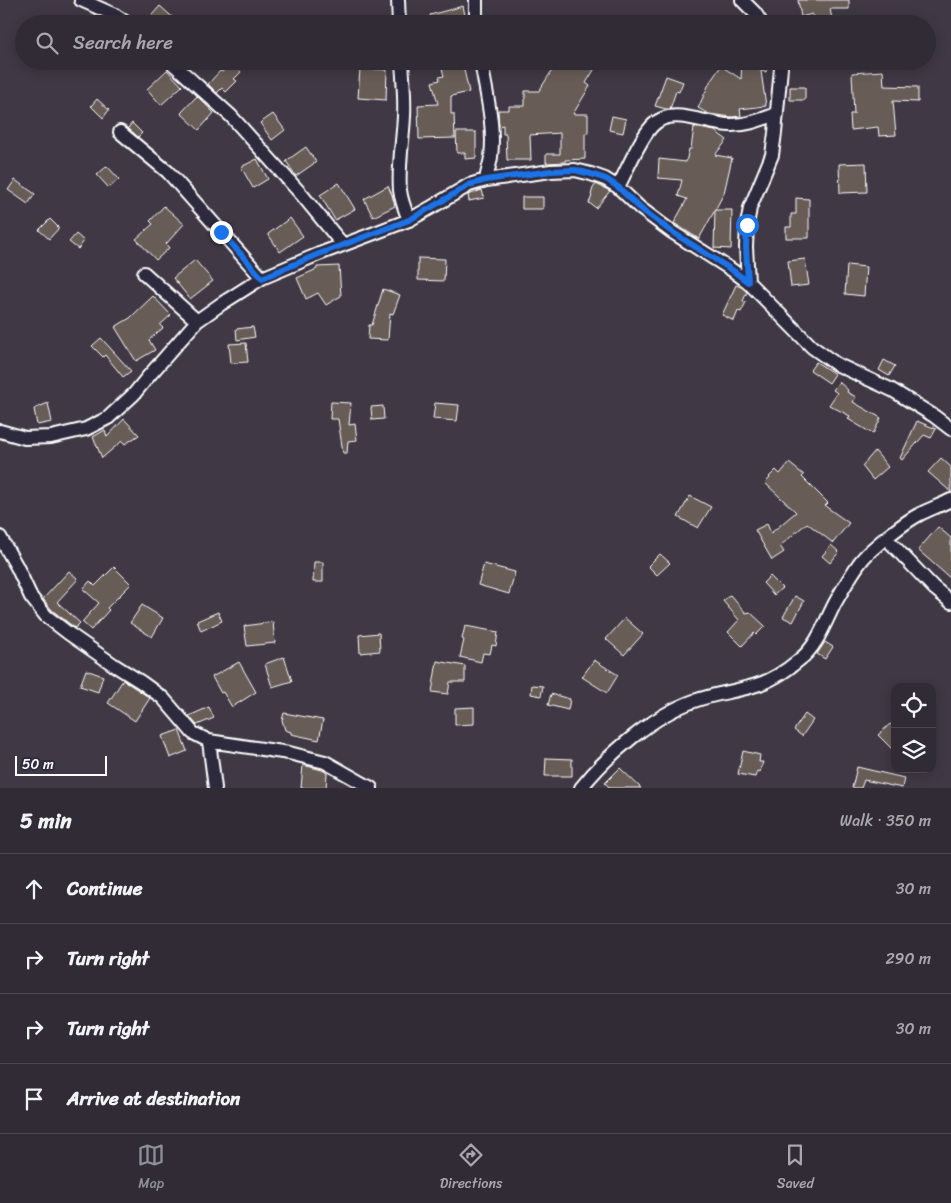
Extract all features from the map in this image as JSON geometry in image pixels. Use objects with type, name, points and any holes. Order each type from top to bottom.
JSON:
[{"type":"street","points":[[82,0],[115,15]]},
{"type":"street","points":[[398,0],[399,15]]},
{"type":"street","points":[[475,0],[476,15]]},
{"type":"street","points":[[742,0],[756,15]]},
{"type":"street","points":[[180,70],[230,116],[302,195],[343,245]]},
{"type":"street","points":[[403,70],[404,116],[400,191],[409,220]]},
{"type":"street","points":[[483,70],[490,112],[491,136],[491,157],[486,180]]},
{"type":"street","points":[[748,282],[747,225],[750,208],[772,155],[781,70]]},
{"type":"street","points":[[618,187],[652,125],[665,117],[684,116],[731,126],[750,124],[777,114]]},
{"type":"street","points":[[120,132],[168,172],[262,278]]},
{"type":"street","points":[[0,431],[25,438],[51,437],[86,429],[108,418],[134,394],[197,321],[262,278],[409,220],[469,185],[486,180],[551,171],[575,170],[598,176],[618,187],[640,208],[672,232],[732,270],[748,282],[812,347],[836,364],[892,390],[951,429]]},
{"type":"street","points":[[144,273],[197,321]]},
{"type":"street","points":[[581,788],[591,775],[621,747],[648,726],[692,702],[754,686],[777,675],[800,660],[813,646],[845,586],[871,550],[900,526],[919,514],[951,500]]},
{"type":"street","points":[[0,536],[31,597],[46,616],[68,634],[163,698],[193,733],[209,741],[289,753],[325,762],[371,788]]},
{"type":"street","points":[[886,538],[934,588],[951,602]]},
{"type":"street","points":[[209,741],[215,788]]},
{"type":"building","points":[[798,0],[849,0],[849,9],[830,9],[831,15],[801,15]]},
{"type":"building","points":[[160,6],[170,15],[152,15]]},
{"type":"building","points":[[463,6],[465,15],[430,15]]},
{"type":"building","points":[[167,70],[182,86],[161,105],[147,89]]},
{"type":"building","points":[[224,70],[239,70],[241,72],[234,79],[237,81],[226,92],[222,88],[217,93],[208,84],[220,71]]},
{"type":"building","points":[[360,70],[387,70],[386,100],[358,98]]},
{"type":"building","points":[[442,70],[464,70],[469,92],[451,96],[451,114],[454,114],[455,138],[419,139],[418,105],[438,104],[432,82],[440,80],[439,77],[444,76]]},
{"type":"building","points":[[552,70],[594,70],[586,83],[590,86],[573,114],[588,114],[588,133],[585,133],[585,159],[546,163],[546,154],[560,154],[560,133],[530,135],[531,160],[507,160],[506,134],[503,134],[503,125],[499,126],[498,110],[509,110],[509,106],[525,106],[525,91],[539,91]]},
{"type":"building","points":[[718,70],[727,70],[741,79],[742,70],[766,70],[766,72],[761,71],[766,106],[740,109],[741,116],[732,117],[709,114],[698,108],[710,82]]},
{"type":"building","points":[[883,71],[884,86],[918,87],[918,102],[893,101],[896,135],[879,136],[878,127],[851,130],[850,114],[854,114],[852,73]]},
{"type":"building","points":[[666,76],[683,82],[679,92],[676,91],[670,109],[655,106]]},
{"type":"building","points":[[790,87],[805,87],[805,100],[790,100]]},
{"type":"building","points":[[197,96],[214,113],[199,130],[181,113]]},
{"type":"building","points":[[97,99],[109,110],[103,118],[91,106]]},
{"type":"building","points":[[273,114],[285,130],[272,140],[260,123]]},
{"type":"building","points":[[612,116],[626,119],[623,133],[609,130]]},
{"type":"building","points":[[132,123],[142,133],[138,137],[128,128]]},
{"type":"building","points":[[694,127],[715,131],[727,140],[715,155],[732,158],[724,193],[699,239],[674,223],[687,199],[678,196],[682,180],[658,178],[659,159],[686,162],[689,149],[691,149]]},
{"type":"building","points":[[456,132],[476,132],[476,158],[465,159],[465,153],[457,153]]},
{"type":"building","points":[[306,147],[316,162],[296,176],[286,161]]},
{"type":"building","points":[[257,159],[268,179],[253,188],[241,167]]},
{"type":"building","points":[[866,163],[867,192],[840,193],[839,164]]},
{"type":"building","points":[[107,166],[119,179],[109,188],[97,175]]},
{"type":"building","points":[[15,180],[35,194],[28,204],[8,190]]},
{"type":"building","points":[[339,183],[355,209],[335,220],[320,195]]},
{"type":"building","points":[[596,184],[610,191],[596,208],[589,203]]},
{"type":"building","points":[[388,186],[395,206],[373,217],[364,199]]},
{"type":"building","points":[[482,190],[484,198],[469,201],[468,195]]},
{"type":"building","points":[[522,197],[543,197],[543,209],[522,209]]},
{"type":"building","points":[[796,198],[809,199],[809,238],[786,238],[786,227],[791,227],[791,214],[796,214]]},
{"type":"building","points":[[164,206],[184,224],[166,244],[169,248],[156,260],[136,239],[153,224],[150,221]]},
{"type":"building","points":[[715,210],[732,210],[731,249],[714,248]]},
{"type":"building","points":[[290,218],[303,236],[280,252],[268,234]]},
{"type":"building","points":[[50,219],[59,228],[49,239],[39,230]]},
{"type":"building","points":[[76,234],[84,241],[78,249],[69,242]]},
{"type":"building","points":[[418,258],[445,259],[444,281],[418,280]]},
{"type":"building","points":[[805,259],[809,285],[791,287],[788,261]]},
{"type":"building","points":[[195,260],[213,281],[190,299],[173,278]]},
{"type":"building","points":[[847,265],[866,267],[864,296],[845,294]]},
{"type":"building","points":[[339,266],[341,296],[326,305],[318,293],[306,299],[297,278],[317,269],[317,267]]},
{"type":"building","points":[[736,285],[747,292],[743,301],[746,302],[741,312],[738,311],[734,321],[722,315]]},
{"type":"building","points":[[383,289],[400,295],[393,314],[390,313],[388,340],[368,339],[369,325],[372,325]]},
{"type":"building","points":[[153,296],[171,315],[160,325],[163,328],[149,340],[155,350],[136,361],[115,327],[130,318]]},
{"type":"building","points":[[253,327],[255,337],[237,340],[236,329]]},
{"type":"building","points":[[101,338],[131,371],[123,377],[105,355],[103,357],[92,346]]},
{"type":"building","points":[[246,343],[248,362],[231,363],[229,344]]},
{"type":"building","points":[[884,360],[895,366],[889,376],[879,370]]},
{"type":"building","points":[[816,362],[835,374],[829,383],[810,370]]},
{"type":"building","points":[[839,382],[848,390],[847,392],[856,397],[853,402],[881,418],[873,434],[848,419],[850,416],[829,405],[837,393],[833,390]]},
{"type":"building","points":[[331,402],[351,403],[349,425],[355,424],[357,440],[348,441],[347,453],[343,453],[338,419],[330,419]]},
{"type":"building","points":[[48,403],[52,422],[37,425],[34,409]]},
{"type":"building","points":[[435,403],[459,405],[457,421],[433,419]]},
{"type":"building","points":[[383,406],[384,419],[372,420],[371,407]]},
{"type":"building","points":[[124,419],[139,435],[125,444],[122,441],[102,458],[93,437],[105,430],[107,437]]},
{"type":"building","points":[[917,421],[936,429],[931,438],[924,435],[902,460],[900,458]]},
{"type":"building","points":[[875,451],[888,467],[873,480],[862,466]]},
{"type":"building","points":[[941,458],[951,467],[951,492],[928,472]]},
{"type":"building","points":[[789,463],[804,475],[802,477],[828,503],[825,506],[849,523],[833,543],[807,523],[780,546],[784,552],[772,560],[755,530],[767,524],[771,533],[796,512],[765,483],[776,470],[780,474]]},
{"type":"building","points":[[690,496],[711,507],[698,528],[678,517]]},
{"type":"building","points":[[938,527],[951,538],[951,579],[918,550]]},
{"type":"building","points":[[831,545],[839,552],[830,563],[822,556]]},
{"type":"building","points":[[660,554],[670,563],[657,575],[648,566]]},
{"type":"building","points":[[314,562],[323,562],[323,582],[313,582]]},
{"type":"building","points":[[484,564],[515,572],[509,594],[478,585]]},
{"type":"building","points":[[114,567],[131,584],[107,608],[109,610],[91,630],[82,622],[99,603],[83,589],[90,581],[95,586]]},
{"type":"building","points":[[69,571],[78,579],[57,602],[80,623],[75,628],[52,610],[43,599]]},
{"type":"building","points":[[770,576],[782,588],[774,595],[763,583]]},
{"type":"building","points":[[730,595],[746,613],[750,612],[765,626],[756,635],[754,633],[742,646],[728,632],[739,620],[723,601]]},
{"type":"building","points":[[795,596],[804,601],[793,622],[783,617]]},
{"type":"building","points":[[142,605],[163,618],[152,637],[130,623]]},
{"type":"building","points":[[218,612],[222,621],[201,631],[197,621]]},
{"type":"building","points":[[625,618],[643,634],[624,655],[606,639]]},
{"type":"building","points":[[273,622],[275,643],[247,646],[244,626]]},
{"type":"building","points":[[465,626],[498,632],[496,646],[492,645],[490,654],[483,653],[481,662],[460,657]]},
{"type":"building","points":[[379,633],[380,651],[360,653],[359,635]]},
{"type":"building","points":[[825,642],[833,647],[825,659],[817,654]]},
{"type":"building","points":[[284,657],[292,681],[272,687],[265,664]]},
{"type":"building","points":[[594,660],[618,675],[607,693],[582,677]]},
{"type":"building","points":[[437,661],[465,666],[465,682],[450,682],[448,694],[432,692]]},
{"type":"building","points":[[239,662],[256,692],[232,707],[212,677]]},
{"type":"building","points":[[86,670],[103,676],[98,692],[80,686]]},
{"type":"building","points":[[123,680],[150,698],[135,721],[108,703]]},
{"type":"building","points":[[532,685],[543,686],[541,696],[531,694]]},
{"type":"building","points":[[551,694],[570,699],[568,710],[548,705]]},
{"type":"building","points":[[209,707],[214,718],[197,725],[189,716]]},
{"type":"building","points":[[474,707],[474,724],[455,725],[455,708]]},
{"type":"building","points":[[284,713],[323,720],[319,740],[291,734],[291,732],[285,730],[282,720]]},
{"type":"building","points":[[805,714],[813,720],[802,736],[794,730]]},
{"type":"building","points":[[891,725],[891,748],[878,735]]},
{"type":"building","points":[[179,730],[187,751],[170,758],[162,736]]},
{"type":"building","points":[[743,751],[760,755],[759,762],[763,762],[760,772],[757,771],[755,777],[738,774]]},
{"type":"building","points":[[546,758],[572,759],[572,776],[545,776]]},
{"type":"building","points":[[303,765],[327,773],[326,788],[301,788]]},
{"type":"building","points":[[857,767],[904,778],[902,788],[864,780],[861,788],[852,788]]},
{"type":"building","points":[[620,768],[641,788],[610,788],[605,783]]},
{"type":"route","points":[[221,232],[262,278],[409,220],[469,185],[486,180],[551,171],[575,170],[606,179],[672,232],[748,282],[747,225]]}]
